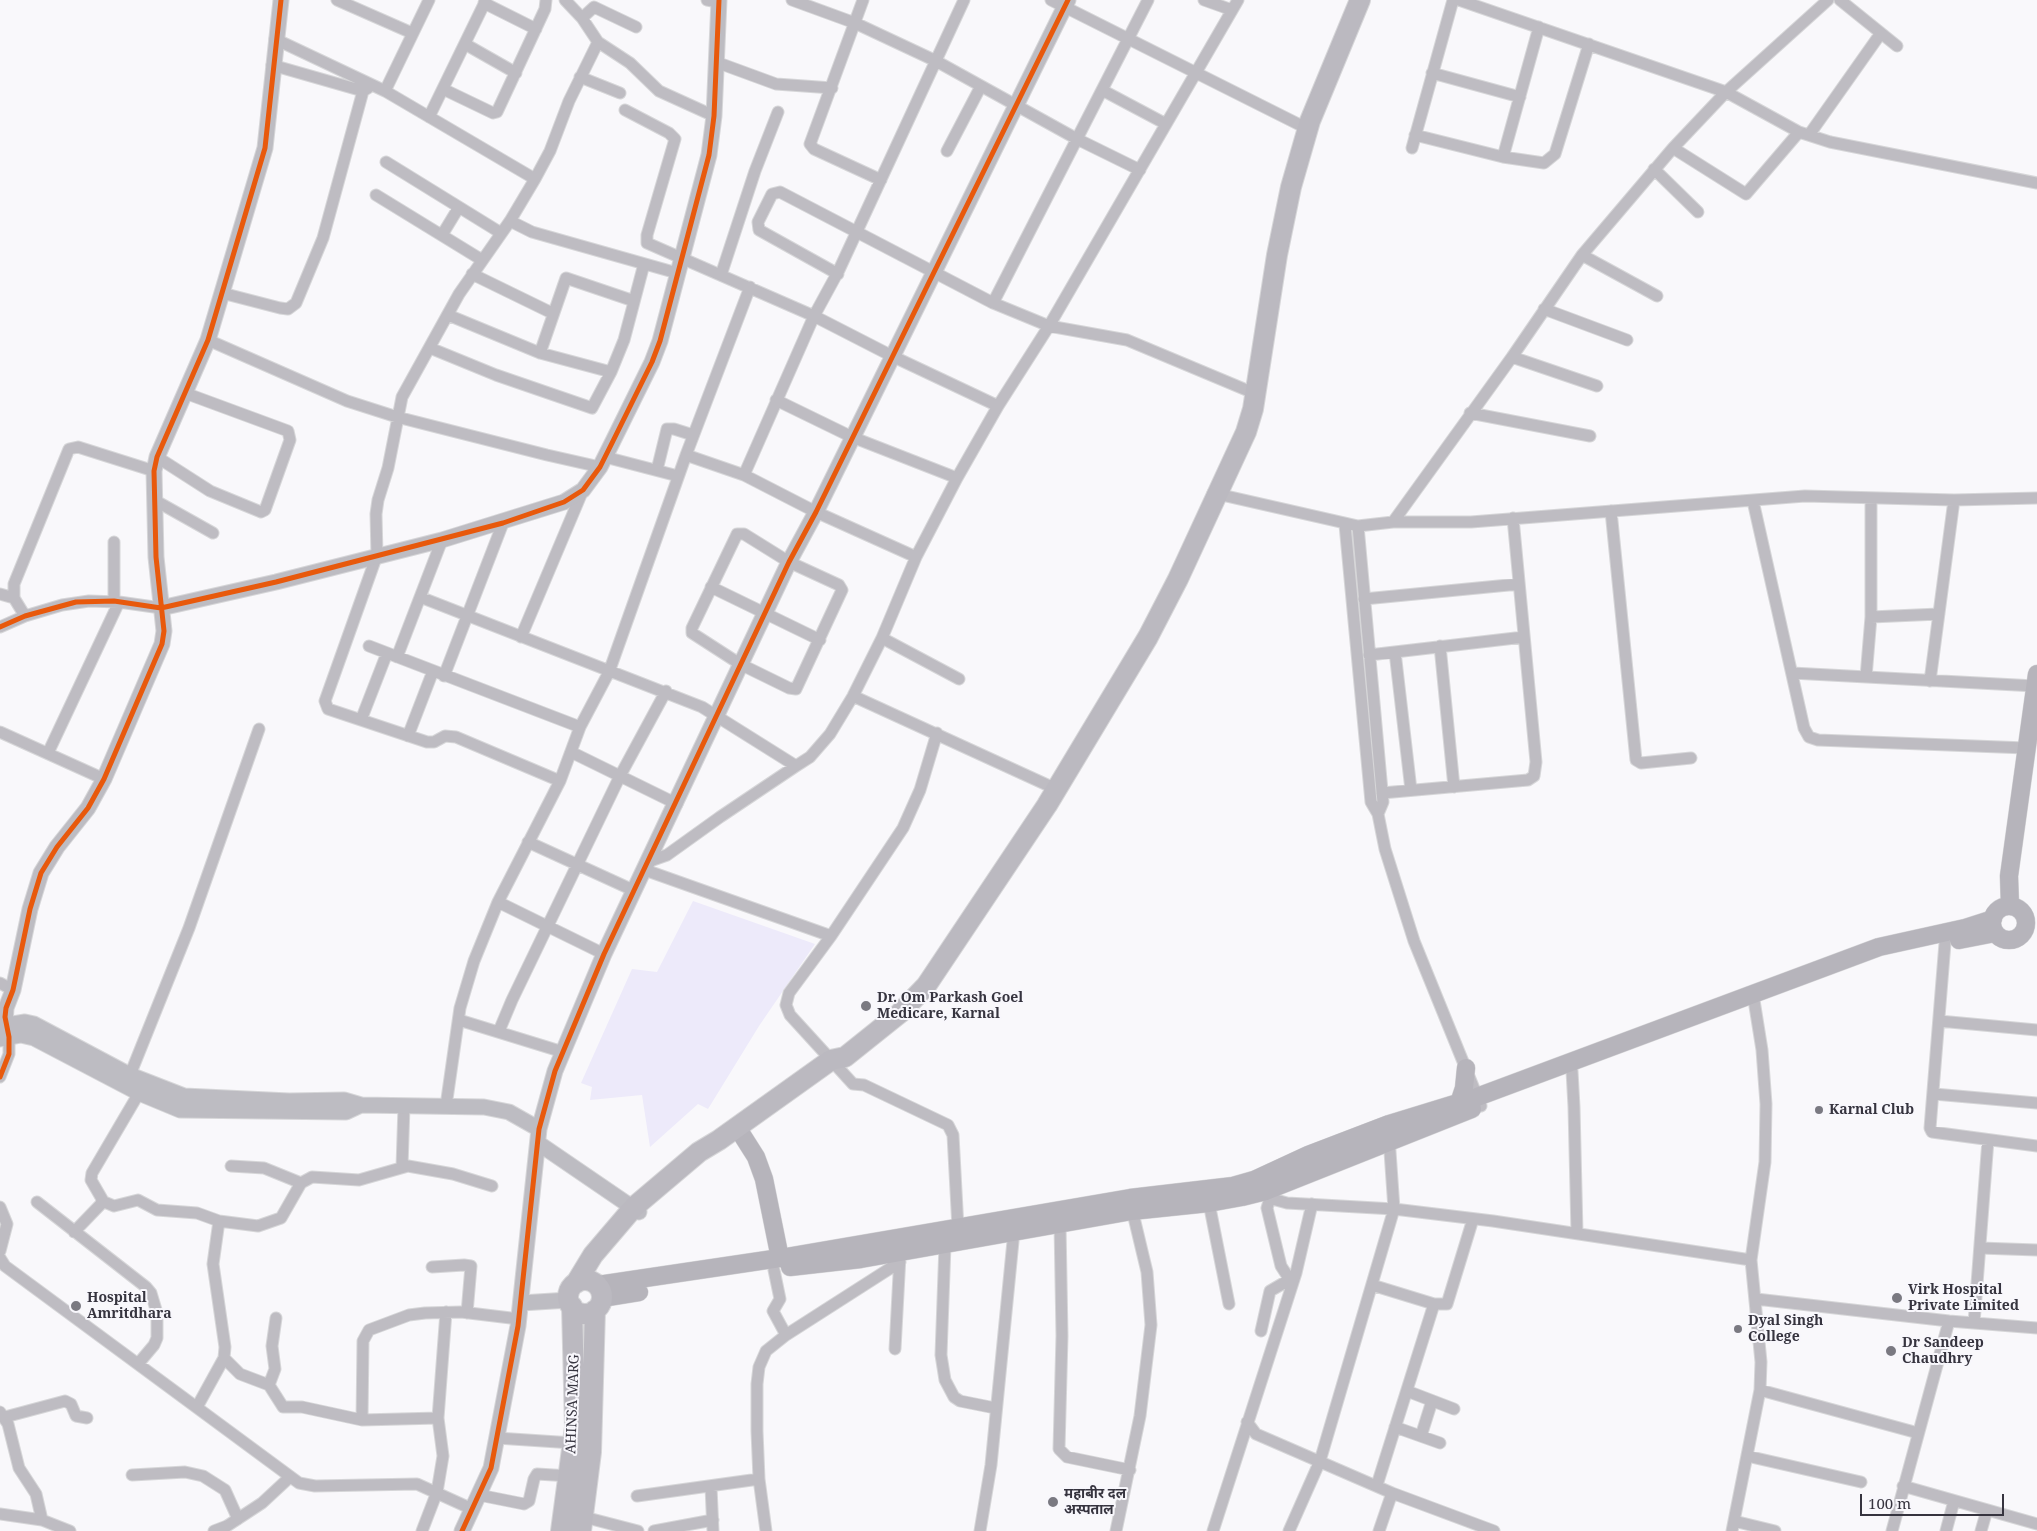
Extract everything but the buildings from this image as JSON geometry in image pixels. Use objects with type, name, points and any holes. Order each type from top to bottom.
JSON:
[{"type":"highway","points":[[1303,127],[1350,0]]},
{"type":"highway","points":[[586,1295],[594,1255],[636,1210],[699,1152],[719,1140],[831,1060],[838,1048],[895,1003],[920,976],[1051,787],[1142,628],[1213,493],[1251,392],[1269,235],[1286,158],[1303,127],[1360,0]]},
{"type":"highway","name":"AHINSA MARG","points":[[561,1531],[574,1443],[575,1352],[586,1295]]},
{"type":"highway","name":"AHINSA MARG","points":[[583,1524],[591,1452],[586,1295]]},
{"type":"main road","points":[[2010,906],[2010,876],[2036,680]]},
{"type":"main road","points":[[2010,906],[2018,909],[2030,925],[2012,940],[2006,939],[1994,926],[2000,909],[2010,906]]},
{"type":"main road","points":[[1754,999],[1868,962],[1945,943],[1994,926]]},
{"type":"main road","points":[[1175,1199],[1209,1203],[1268,1193],[1479,1102],[1754,999],[1879,947],[1965,928],[1994,926]]},
{"type":"main road","points":[[1459,1103],[1464,1088],[1466,1068]]},
{"type":"main road","points":[[901,1251],[958,1228],[1084,1213],[1175,1199],[1234,1186],[1254,1180],[1308,1155],[1389,1124],[1459,1103],[1479,1102]]},
{"type":"main road","points":[[737,1127],[756,1157],[764,1179],[777,1264]]},
{"type":"main road","points":[[586,1295],[777,1264],[946,1246],[1014,1231],[1060,1224],[1084,1213]]},
{"type":"street","points":[[0,1077],[9,1054],[3,1032],[6,986],[41,873],[57,847],[88,808],[104,779],[162,644],[164,631],[156,557],[155,464],[208,340],[265,148],[272,65],[281,0]]},
{"type":"street","points":[[337,0],[412,33]]},
{"type":"street","points":[[385,91],[428,0]]},
{"type":"street","points":[[443,89],[496,113],[501,107],[536,29],[546,0]]},
{"type":"street","points":[[565,0],[582,18],[598,42],[630,63],[659,92],[714,116]]},
{"type":"street","points":[[521,637],[583,490],[602,462],[656,353],[709,155],[714,116],[716,62],[715,0]]},
{"type":"street","points":[[792,0],[806,2],[936,61],[1077,139],[1140,170]]},
{"type":"street","points":[[863,0],[810,145],[880,180]]},
{"type":"street","points":[[744,475],[814,316],[838,274],[964,0]]},
{"type":"street","points":[[993,303],[1148,0]]},
{"type":"street","points":[[648,865],[667,855],[810,756],[830,734],[853,696],[882,638],[916,557],[957,478],[998,406],[1049,326],[1235,5],[1204,0]]},
{"type":"street","points":[[1412,148],[1453,0]]},
{"type":"street","points":[[1459,0],[1726,92],[1804,133],[1830,142],[2037,183]]},
{"type":"street","points":[[1393,522],[1512,357],[1582,255],[1654,169],[1726,92],[1828,0]]},
{"type":"street","points":[[1840,0],[1897,46]]},
{"type":"street","points":[[429,117],[485,2],[536,29]]},
{"type":"street","points":[[462,1531],[491,1468],[519,1319],[539,1136],[563,1052],[604,954],[677,804],[740,664],[1017,105],[1061,2],[1128,40],[1303,127]]},
{"type":"street","points":[[582,18],[594,7],[636,27]]},
{"type":"street","points":[[1503,157],[1539,27]]},
{"type":"street","points":[[1673,148],[1746,194],[1804,133],[1881,34]]},
{"type":"street","points":[[275,40],[367,88]]},
{"type":"street","points":[[560,781],[456,737],[445,736],[430,743],[328,709],[325,701],[377,555],[376,514],[388,468],[402,397],[472,274],[510,221],[535,179],[550,151],[580,78],[598,42]]},
{"type":"street","points":[[465,44],[516,73]]},
{"type":"street","points":[[1415,135],[1503,157],[1544,163],[1555,154],[1589,44]]},
{"type":"street","points":[[716,62],[776,84],[832,88]]},
{"type":"street","points":[[272,65],[385,91],[535,179]]},
{"type":"street","points":[[1432,73],[1520,97]]},
{"type":"street","points":[[580,78],[620,93]]},
{"type":"street","points":[[947,151],[981,86]]},
{"type":"street","points":[[222,293],[280,308],[288,309],[296,303],[323,238],[367,88]]},
{"type":"street","points":[[1102,90],[1166,124]]},
{"type":"street","points":[[625,110],[669,133],[675,139],[646,239],[647,243],[814,316],[892,356],[998,406]]},
{"type":"street","points":[[721,275],[755,171],[778,112]]},
{"type":"street","points":[[386,162],[501,233]]},
{"type":"street","points":[[1654,169],[1698,212]]},
{"type":"street","points":[[838,274],[759,230],[758,222],[772,194],[777,192],[993,303],[1049,326],[1127,340],[1251,392]]},
{"type":"street","points":[[376,195],[482,260]]},
{"type":"street","points":[[442,235],[460,207]]},
{"type":"street","points":[[510,221],[532,232],[677,274]]},
{"type":"street","points":[[1582,255],[1656,296]]},
{"type":"street","points":[[430,348],[496,375],[590,408],[594,406],[611,372],[624,340],[644,264]]},
{"type":"street","points":[[472,274],[552,313]]},
{"type":"street","points":[[540,353],[552,313],[567,278],[634,301]]},
{"type":"street","points":[[446,1106],[459,1020],[468,979],[498,902],[560,781],[580,727],[609,672],[693,435],[750,287]]},
{"type":"street","points":[[1544,309],[1626,340]]},
{"type":"street","points":[[448,315],[540,353],[611,372]]},
{"type":"street","points":[[208,340],[347,401],[397,417],[547,455],[657,470],[678,476]]},
{"type":"street","points":[[1512,357],[1597,386]]},
{"type":"street","points":[[25,616],[14,598],[14,584],[70,449],[78,447],[155,464],[210,492],[260,512],[265,510],[290,440],[288,431],[185,392]]},
{"type":"street","points":[[776,400],[852,437],[957,478]]},
{"type":"street","points":[[1470,413],[1590,436]]},
{"type":"street","points":[[657,470],[667,429],[674,429],[693,435]]},
{"type":"street","points":[[686,455],[744,475],[816,512],[916,557]]},
{"type":"street","points":[[0,627],[25,616],[76,602],[117,601],[161,608],[348,565],[377,555],[442,540],[503,522],[564,502],[583,490]]},
{"type":"street","points":[[1213,493],[1345,525],[1358,526],[1393,522],[1471,522],[1805,496],[1954,500],[2037,498]]},
{"type":"street","points":[[1866,677],[1871,617],[1871,498]]},
{"type":"street","points":[[1753,500],[1804,728],[1812,738],[2026,748]]},
{"type":"street","points":[[1930,680],[1954,500]]},
{"type":"street","points":[[156,501],[214,533]]},
{"type":"street","points":[[1611,511],[1636,760],[1641,763],[1691,758]]},
{"type":"street","points":[[1382,793],[1528,780],[1534,776],[1536,762],[1513,518]]},
{"type":"street","points":[[408,736],[468,616],[503,522]]},
{"type":"street","points":[[1345,525],[1371,802],[1378,814],[1385,849],[1411,932],[1479,1102]]},
{"type":"street","points":[[1358,526],[1383,802],[1378,814]]},
{"type":"street","points":[[737,534],[744,534],[789,562],[838,585],[842,590],[796,689],[789,688],[740,664],[693,634],[692,628],[711,587],[737,534]]},
{"type":"street","points":[[361,720],[420,597],[442,540]]},
{"type":"street","points":[[48,753],[117,601],[114,542]]},
{"type":"street","points":[[1364,600],[1519,584]]},
{"type":"street","points":[[711,587],[820,640]]},
{"type":"street","points":[[0,594],[14,598]]},
{"type":"street","points":[[420,597],[609,672],[666,692],[717,716],[796,766]]},
{"type":"street","points":[[1871,617],[1939,614]]},
{"type":"street","points":[[1369,655],[1524,637]]},
{"type":"street","points":[[882,638],[960,679]]},
{"type":"street","points":[[369,646],[580,727]]},
{"type":"street","points":[[1440,646],[1454,787]]},
{"type":"street","points":[[1395,652],[1411,790]]},
{"type":"street","points":[[1792,673],[1930,680],[2036,680]]},
{"type":"street","points":[[499,1031],[620,776],[666,692]]},
{"type":"street","points":[[853,696],[1051,787]]},
{"type":"street","points":[[130,1075],[189,928],[259,729]]},
{"type":"street","points":[[0,732],[104,779]]},
{"type":"street","points":[[937,733],[912,812],[830,936],[789,993],[786,1006],[790,1015],[853,1084],[864,1085],[948,1125],[953,1135],[958,1228]]},
{"type":"street","points":[[571,752],[677,804]]},
{"type":"street","points":[[528,842],[635,891]]},
{"type":"street","points":[[648,865],[830,936]]},
{"type":"street","points":[[498,902],[604,954]]},
{"type":"street","points":[[1945,943],[1930,1128],[1932,1132],[2037,1146]]},
{"type":"street","points":[[1754,999],[1762,1050],[1766,1104],[1765,1162],[1751,1260],[1756,1299],[1760,1390],[1733,1526],[1775,1531]]},
{"type":"street","points":[[459,1020],[563,1052]]},
{"type":"street","points":[[1939,1021],[2037,1030]]},
{"type":"street","points":[[3,1032],[25,1022],[34,1024],[130,1075],[184,1096],[289,1101],[344,1100],[361,1105],[496,1108],[527,1120],[539,1136],[636,1210]]},
{"type":"street","points":[[3,1032],[34,1038],[139,1094],[168,1106],[188,1111],[346,1112],[361,1105]]},
{"type":"street","points":[[1570,1067],[1577,1233]]},
{"type":"street","points":[[139,1094],[92,1172],[91,1180],[102,1202],[109,1206],[138,1200],[157,1210],[197,1212],[218,1222],[258,1226],[278,1220],[286,1213],[300,1183],[306,1179],[319,1176],[359,1180],[402,1167],[453,1174],[492,1186]]},
{"type":"street","points":[[1934,1094],[2037,1103]]},
{"type":"street","points":[[402,1167],[404,1106]]},
{"type":"street","points":[[1290,1531],[1320,1461],[1394,1209],[1389,1124]]},
{"type":"street","points":[[1974,1323],[1988,1140]]},
{"type":"street","points":[[231,1166],[264,1168],[300,1183]]},
{"type":"street","points":[[1268,1193],[1282,1202],[1394,1209],[1577,1233],[1751,1260]]},
{"type":"street","points":[[1268,1193],[1268,1208],[1281,1266],[1291,1281]]},
{"type":"street","points":[[37,1202],[146,1287],[151,1293],[157,1313],[157,1338],[151,1350],[138,1364]]},
{"type":"street","points":[[74,1232],[102,1202]]},
{"type":"street","points":[[1209,1203],[1229,1304]]},
{"type":"street","points":[[1213,1531],[1291,1281],[1312,1204]]},
{"type":"street","points":[[1116,1531],[1140,1416],[1151,1325],[1147,1272],[1131,1205]]},
{"type":"street","points":[[0,1207],[7,1224],[0,1257],[5,1266],[299,1483],[315,1486],[417,1484],[472,1509]]},
{"type":"street","points":[[1372,1285],[1434,1304],[1442,1305],[1450,1301],[1473,1219]]},
{"type":"street","points":[[197,1407],[224,1358],[225,1346],[213,1264],[218,1222]]},
{"type":"street","points":[[1060,1224],[1062,1336],[1059,1449],[1067,1457],[1130,1470]]},
{"type":"street","points":[[980,1531],[988,1484],[1014,1231]]},
{"type":"street","points":[[946,1246],[941,1355],[945,1380],[954,1397],[960,1401],[995,1408]]},
{"type":"street","points":[[1980,1248],[2037,1250]]},
{"type":"street","points":[[766,1531],[759,1479],[757,1384],[759,1368],[766,1351],[901,1251]]},
{"type":"street","points":[[895,1349],[901,1251]]},
{"type":"street","points":[[777,1264],[780,1299],[773,1311],[786,1335]]},
{"type":"street","points":[[432,1267],[472,1266],[467,1313]]},
{"type":"street","points":[[1261,1332],[1270,1291],[1274,1287],[1291,1281]]},
{"type":"street","points":[[521,1303],[586,1295]]},
{"type":"street","points":[[1756,1299],[1949,1321],[2037,1328]]},
{"type":"street","points":[[1377,1486],[1434,1304]]},
{"type":"street","points":[[362,1420],[363,1341],[369,1330],[409,1315],[446,1312],[519,1319]]},
{"type":"street","points":[[422,1531],[437,1492],[443,1446],[438,1418],[446,1312]]},
{"type":"street","points":[[268,1385],[275,1369],[272,1346],[276,1318]]},
{"type":"street","points":[[1892,1531],[1949,1321]]},
{"type":"street","points":[[224,1358],[240,1374],[268,1385],[283,1407],[302,1407],[362,1420],[438,1418]]},
{"type":"street","points":[[1760,1390],[1918,1432]]},
{"type":"street","points":[[1407,1392],[1454,1409]]},
{"type":"street","points":[[42,1520],[36,1494],[19,1468],[2,1414],[65,1401],[72,1404],[76,1416],[87,1418]]},
{"type":"street","points":[[1421,1436],[1432,1401]]},
{"type":"street","points":[[1248,1422],[1256,1434],[1392,1493],[1494,1531]]},
{"type":"street","points":[[1396,1427],[1440,1443]]},
{"type":"street","points":[[497,1438],[574,1443]]},
{"type":"street","points":[[1747,1456],[1861,1482]]},
{"type":"street","points":[[132,1475],[184,1472],[202,1476],[225,1490],[238,1519]]},
{"type":"street","points":[[479,1495],[524,1504],[530,1501],[534,1478],[537,1474],[570,1476]]},
{"type":"street","points":[[220,1530],[262,1503],[290,1477]]},
{"type":"street","points":[[637,1496],[759,1479]]},
{"type":"street","points":[[1903,1486],[2037,1524]]},
{"type":"street","points":[[654,1531],[713,1526],[711,1487]]},
{"type":"street","points":[[1379,1531],[1392,1493]]},
{"type":"street","points":[[1946,1531],[1954,1501]]},
{"type":"street","points":[[1981,1531],[1987,1510]]},
{"type":"street","points":[[0,1514],[42,1520],[70,1531]]},
{"type":"street","points":[[583,1524],[638,1531]]},
{"type":"shaded area","points":[[693,901],[815,944],[759,1026],[708,1109],[698,1104],[650,1147],[642,1095],[590,1100],[592,1087],[581,1083],[632,969],[657,972]]},
{"type":"cycle path","points":[[0,1077],[9,1054],[9,1037],[5,1017],[6,1008],[13,990],[30,909],[41,873],[57,847],[88,808],[104,779],[162,644],[164,631],[156,557],[154,471],[157,457],[208,340],[265,148],[281,0]]},
{"type":"cycle path","points":[[0,627],[25,616],[76,602],[114,601],[161,608],[276,582],[503,523],[564,502],[583,490],[600,467],[652,362],[660,341],[709,155],[714,116],[719,0]]},
{"type":"cycle path","points":[[462,1531],[491,1468],[518,1326],[539,1129],[555,1071],[604,954],[789,562],[816,512],[1068,0]]},
{"type":"place","name":"Dr. Om Parkash Goel Medicare, Karnal","points":[[866,1006]]},
{"type":"place","name":"Karnal Club","points":[[1819,1110]]},
{"type":"place","name":"Virk Hospital Private Limited","points":[[1897,1298]]},
{"type":"place","name":"Hospital Amritdhara","points":[[76,1306]]},
{"type":"place","name":"Dyal Singh College","points":[[1738,1329]]},
{"type":"place","name":"Dr Sandeep Chaudhry","points":[[1891,1351]]},
{"type":"place","name":"महाबीर दल अस्पताल","points":[[1053,1502]]}]
